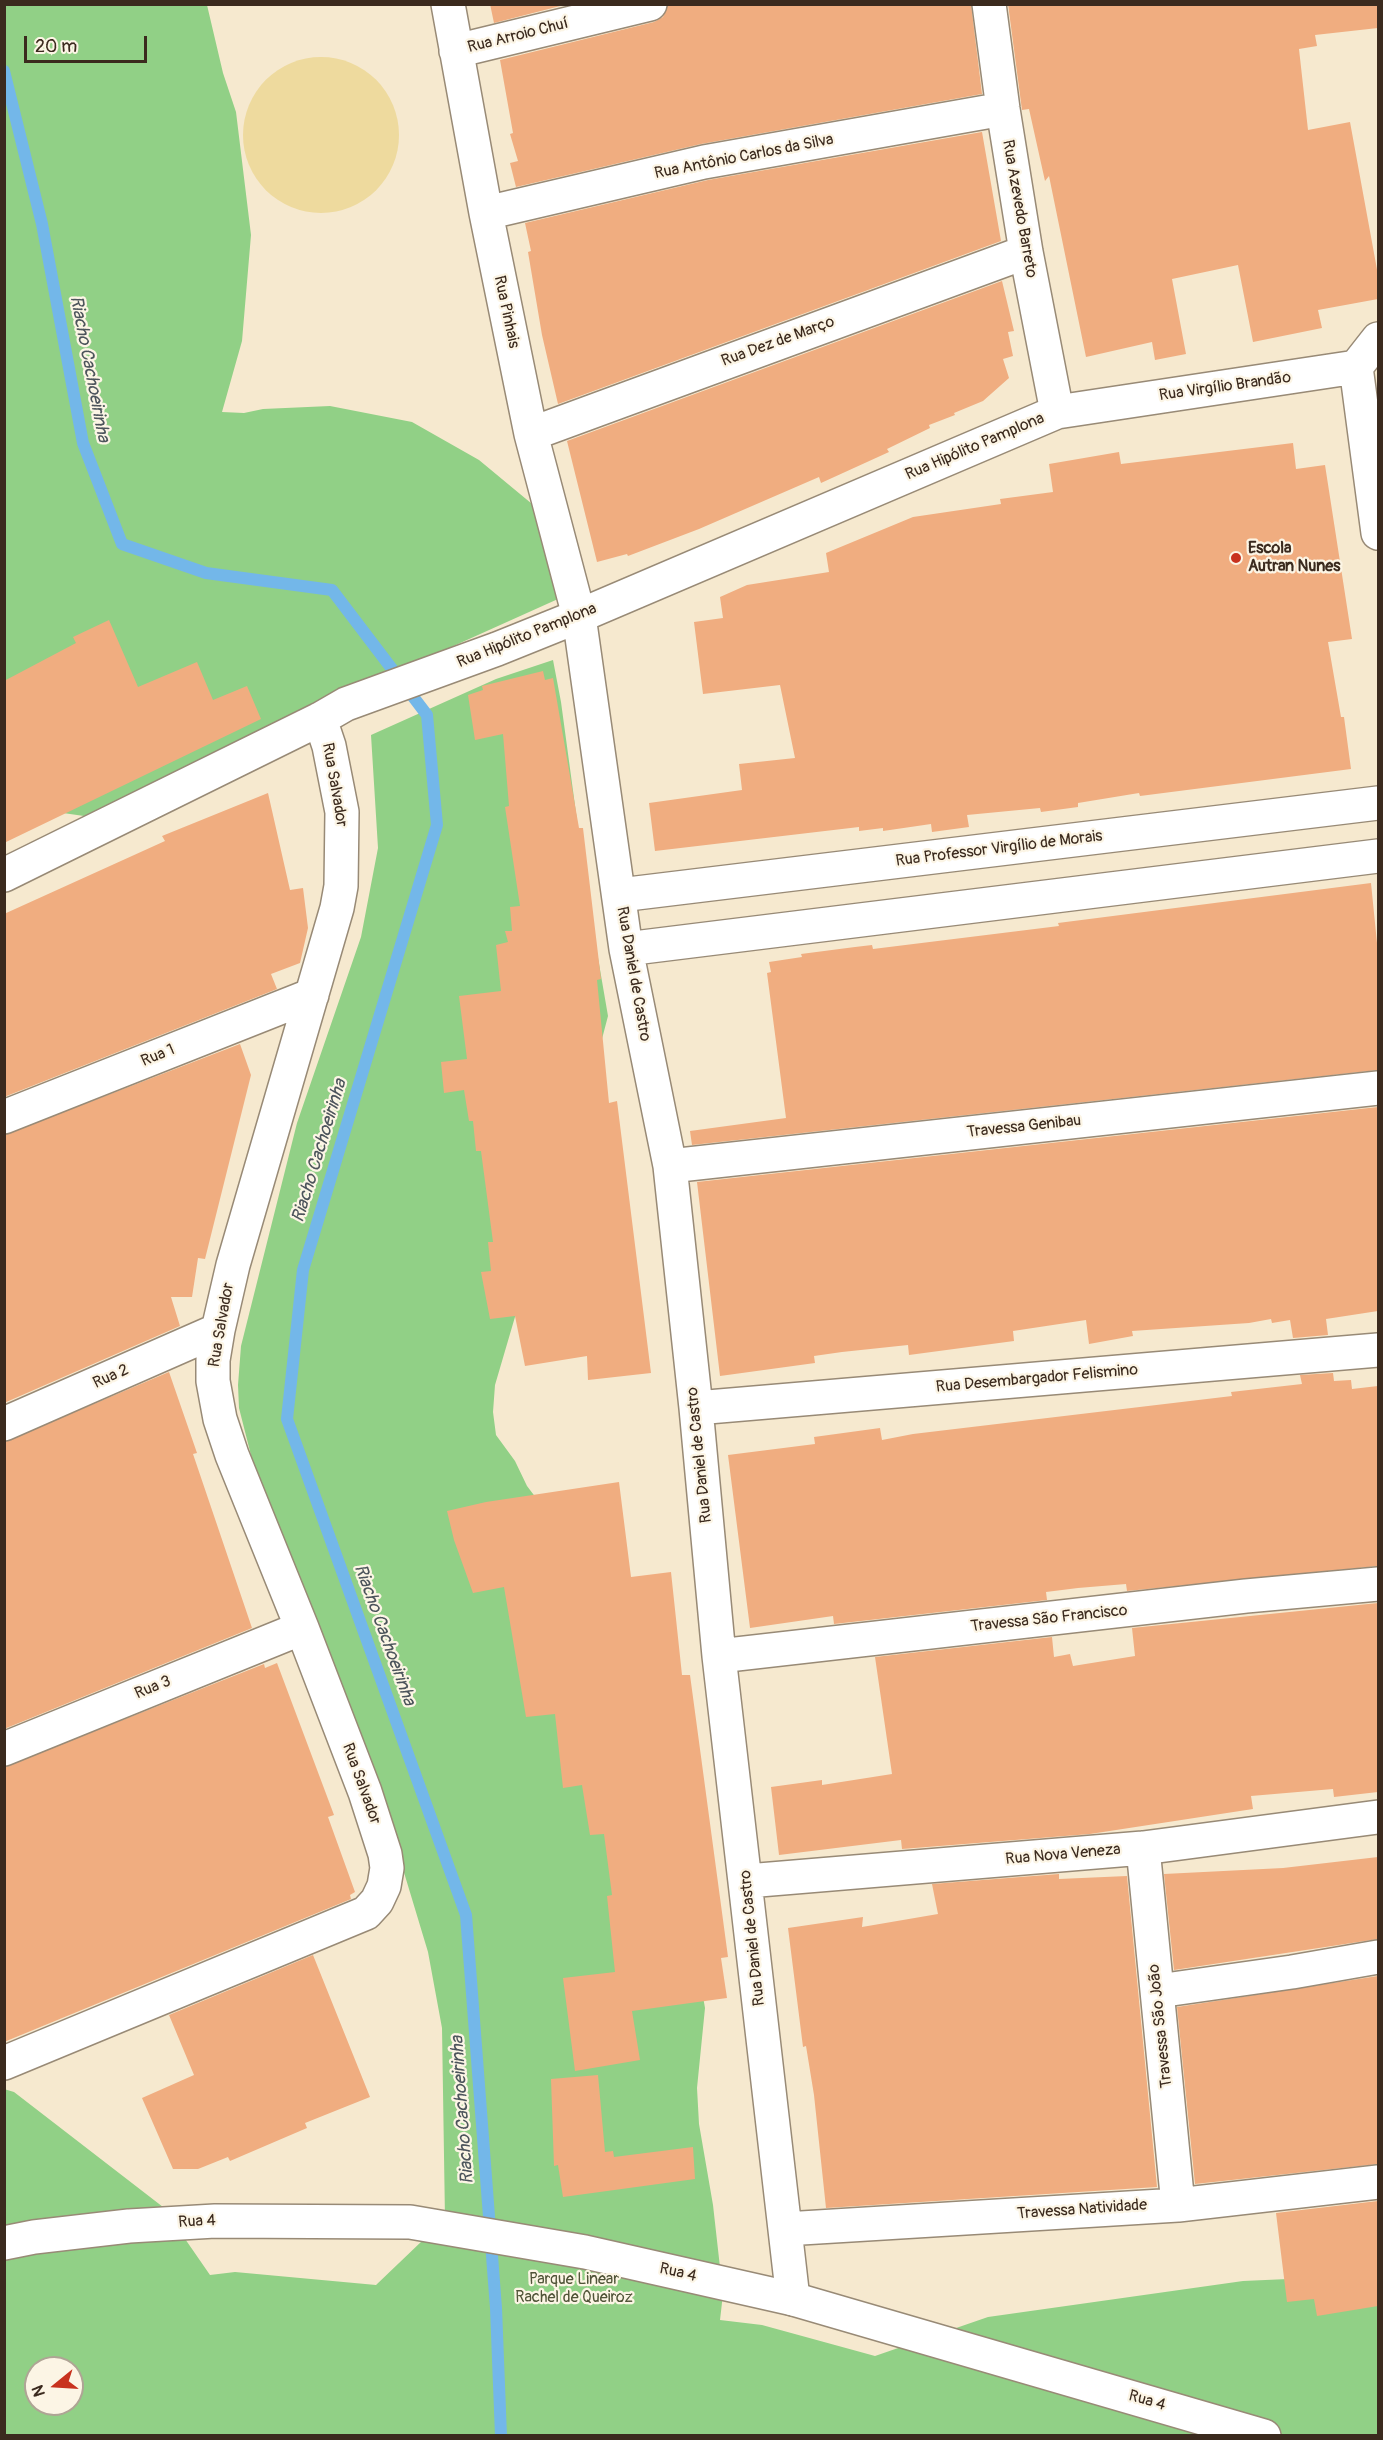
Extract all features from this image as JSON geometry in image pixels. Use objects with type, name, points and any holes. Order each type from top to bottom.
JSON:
[{"type":"street","name":"Rua Pinhais","points":[[448,4],[486,213],[531,434],[579,616]]},
{"type":"street","name":"Rua Arroio Chuí","points":[[456,51],[650,4]]},
{"type":"street","name":"Rua Azevedo Barreto","points":[[989,4],[1026,252],[1057,412]]},
{"type":"street","name":"Rua Antônio Carlos da Silva","points":[[486,213],[704,162],[1003,109]]},
{"type":"street","name":"Rua Dez de Março","points":[[531,434],[1026,252]]},
{"type":"street","points":[[1378,339],[1356,367],[1378,533]]},
{"type":"street","name":"Rua Virgílio Brandão","points":[[1057,412],[1356,367]]},
{"type":"street","name":"Rua Hipólito Pamplona","points":[[4,875],[333,711],[579,616],[1057,412]]},
{"type":"street","name":"Rua Daniel de Castro","points":[[579,616],[626,949],[670,1166],[720,1656],[793,2299]]},
{"type":"street","name":"Rua Salvador","points":[[4,2063],[366,1913],[377,1901],[384,1886],[387,1868],[385,1854],[365,1792],[220,1419],[213,1381],[213,1360],[218,1330],[233,1265],[337,908],[341,886],[342,812],[329,746],[333,711]]},
{"type":"street","name":"Rua Professor Virgílio de Morais","points":[[620,895],[1378,803]]},
{"type":"street","points":[[626,949],[1378,856]]},
{"type":"street","name":"Rua 1","points":[[4,1117],[312,995]]},
{"type":"street","name":"Travessa Genibau","points":[[670,1166],[1378,1088]]},
{"type":"street","name":"Rua 2","points":[[4,1424],[218,1330]]},
{"type":"street","name":"Rua Desembargador Felismino","points":[[696,1408],[1378,1350]]},
{"type":"street","name":"Travessa São Francisco","points":[[720,1656],[1246,1596],[1378,1584]]},
{"type":"street","name":"Rua 3","points":[[4,1749],[302,1628]]},
{"type":"street","name":"Rua Nova Veneza","points":[[747,1881],[1143,1848],[1378,1817]]},
{"type":"street","name":"Travessa São João","points":[[1143,1848],[1178,2205]]},
{"type":"street","points":[[1158,1991],[1378,1957]]},
{"type":"street","name":"Travessa Natividade","points":[[785,2229],[1178,2205],[1378,2182]]},
{"type":"street","name":"Rua 4","points":[[4,2243],[33,2237],[129,2226],[215,2221],[410,2222],[585,2252],[793,2299],[1264,2436]]},
{"type":"green space","points":[[5,5],[207,5],[223,73],[236,112],[251,235],[242,341],[222,412],[244,413],[263,409],[330,406],[412,422],[479,460],[555,523],[578,590],[298,716],[84,816],[63,813],[5,792]]},
{"type":"green space","name":"Parque Linear Rachel de Queiroz","points":[[553,660],[561,702],[587,894],[608,1016],[587,1096],[527,1276],[495,1385],[493,1412],[496,1435],[515,1461],[527,1486],[549,1515],[698,1968],[705,2008],[697,2088],[699,2124],[713,2205],[723,2294],[720,2320],[762,2325],[875,2356],[988,2317],[1243,2281],[1378,2275],[1378,2435],[5,2435],[4,2089],[14,2092],[163,2207],[210,2275],[235,2272],[376,2285],[445,2219],[442,2028],[428,1952],[377,1783],[255,1471],[239,1408],[241,1346],[297,1123],[361,937],[378,848],[371,735],[496,679]]},
{"type":"sand","points":[[321,57],[351,63],[376,80],[393,105],[399,135],[393,165],[376,190],[351,207],[321,213],[291,207],[266,190],[249,165],[243,135],[249,105],[266,80],[291,63]]},
{"type":"building","points":[[490,4],[568,4],[494,23]]},
{"type":"building","points":[[668,4],[971,4],[982,94],[701,144],[516,187],[510,163],[518,161],[510,134],[513,133],[500,60],[654,22],[663,17]]},
{"type":"building","points":[[1008,4],[1378,4],[1378,28],[1315,35],[1317,46],[1299,49],[1308,130],[1350,122],[1378,275],[1378,299],[1318,310],[1322,328],[1253,342],[1238,265],[1172,279],[1186,354],[1155,360],[1152,342],[1086,357],[1049,176],[1045,181],[1029,109],[1022,110]]},
{"type":"building","points":[[982,132],[1001,241],[558,404],[542,335],[525,223],[708,180]]},
{"type":"building","points":[[1002,281],[1014,331],[1008,332],[1013,356],[1003,359],[1009,378],[983,401],[929,425],[930,428],[887,449],[889,452],[821,483],[819,477],[699,529],[628,556],[627,554],[597,562],[567,441]]},
{"type":"building","points":[[1293,443],[1296,469],[1325,465],[1352,639],[1328,642],[1341,717],[1344,717],[1351,769],[1140,796],[1139,793],[1078,803],[1078,807],[1041,812],[1040,808],[967,815],[969,827],[932,832],[931,824],[883,831],[883,828],[859,831],[859,827],[655,851],[649,803],[742,790],[739,764],[795,758],[780,685],[703,694],[694,622],[723,618],[720,597],[747,585],[829,572],[826,553],[913,517],[1001,504],[1000,499],[1053,492],[1049,464],[1119,452],[1121,464]]},
{"type":"building","points":[[109,620],[138,687],[197,662],[213,700],[247,686],[261,719],[4,843],[4,681],[76,643],[73,637]]},
{"type":"building","points":[[543,671],[545,680],[553,678],[579,828],[583,828],[601,979],[597,980],[609,1103],[617,1101],[651,1373],[588,1380],[587,1356],[525,1366],[515,1316],[490,1319],[481,1272],[491,1271],[488,1242],[493,1242],[481,1151],[476,1151],[473,1121],[469,1121],[464,1090],[444,1093],[441,1062],[467,1059],[459,996],[501,991],[496,945],[508,942],[505,931],[512,931],[510,907],[520,906],[505,807],[509,806],[503,734],[475,740],[468,695],[483,690],[482,686]]},
{"type":"building","points":[[268,793],[290,890],[303,888],[308,928],[300,963],[271,974],[277,989],[4,1097],[4,914],[165,841],[162,836]]},
{"type":"building","points":[[1371,883],[1378,953],[1378,1070],[692,1145],[690,1131],[786,1118],[767,973],[771,972],[769,962],[802,957],[801,954],[872,945],[873,949],[1059,926],[1058,923]]},
{"type":"building","points":[[240,1044],[251,1075],[205,1259],[198,1258],[192,1297],[171,1297],[180,1326],[4,1403],[4,1135]]},
{"type":"building","points":[[1378,1107],[1378,1311],[1326,1319],[1328,1335],[1293,1338],[1290,1320],[1272,1323],[1271,1319],[1249,1323],[1132,1331],[1133,1336],[1089,1344],[1086,1320],[1013,1331],[1014,1341],[909,1355],[908,1345],[842,1352],[814,1356],[815,1363],[720,1376],[697,1182]]},
{"type":"building","points":[[169,1372],[197,1453],[193,1454],[252,1628],[4,1729],[4,1442]]},
{"type":"building","points":[[1333,1373],[1334,1381],[1351,1380],[1352,1389],[1378,1386],[1378,1566],[1127,1591],[1126,1584],[1078,1588],[1046,1592],[1047,1600],[834,1624],[833,1616],[750,1628],[728,1455],[815,1444],[814,1437],[880,1428],[882,1440],[913,1434],[1232,1396],[1231,1392],[1302,1384],[1300,1375]]},
{"type":"building","points":[[619,1482],[631,1577],[671,1572],[682,1675],[690,1675],[728,1957],[721,1958],[727,1998],[632,2011],[640,2060],[575,2071],[563,1978],[615,1972],[607,1896],[612,1895],[604,1834],[590,1835],[582,1785],[563,1788],[555,1714],[526,1717],[504,1587],[473,1593],[454,1540],[447,1511],[486,1502]]},
{"type":"building","points":[[1378,1603],[1378,1792],[1334,1797],[1333,1789],[1251,1796],[1253,1809],[1090,1834],[902,1849],[901,1840],[779,1855],[771,1787],[822,1780],[822,1785],[892,1774],[875,1657],[1052,1637],[1054,1657],[1070,1654],[1073,1666],[1135,1656],[1132,1628]]},
{"type":"building","points":[[277,1663],[334,1815],[328,1817],[355,1892],[350,1895],[351,1899],[4,2042],[4,1767],[264,1664],[265,1668]]},
{"type":"building","points":[[1378,1857],[1378,1939],[1174,1970],[1164,1874],[1283,1868]]},
{"type":"building","points":[[1059,1874],[1059,1879],[1127,1876],[1157,2187],[826,2208],[814,2095],[806,2046],[803,2047],[788,1928],[863,1917],[862,1927],[938,1914],[932,1884]]},
{"type":"building","points":[[313,1955],[370,2097],[305,2123],[307,2128],[230,2161],[228,2157],[198,2169],[173,2169],[142,2098],[194,2075],[169,2015]]},
{"type":"building","points":[[1378,1976],[1378,2164],[1195,2184],[1177,2007]]},
{"type":"building","points":[[598,2075],[605,2152],[613,2151],[614,2157],[693,2147],[695,2179],[563,2197],[558,2165],[554,2166],[551,2079]]},
{"type":"building","points":[[1378,2201],[1378,2306],[1317,2316],[1314,2299],[1287,2302],[1276,2213]]},
{"type":"waterway","name":"Riacho Cachoeirinha","points":[[4,71],[42,224],[83,443],[122,544],[206,573],[332,590],[427,715],[437,825],[303,1270],[287,1419],[466,1915],[496,2308],[501,2436]]},
{"type":"place","name":"Escola Autran Nunes","points":[[1236,558]]}]
